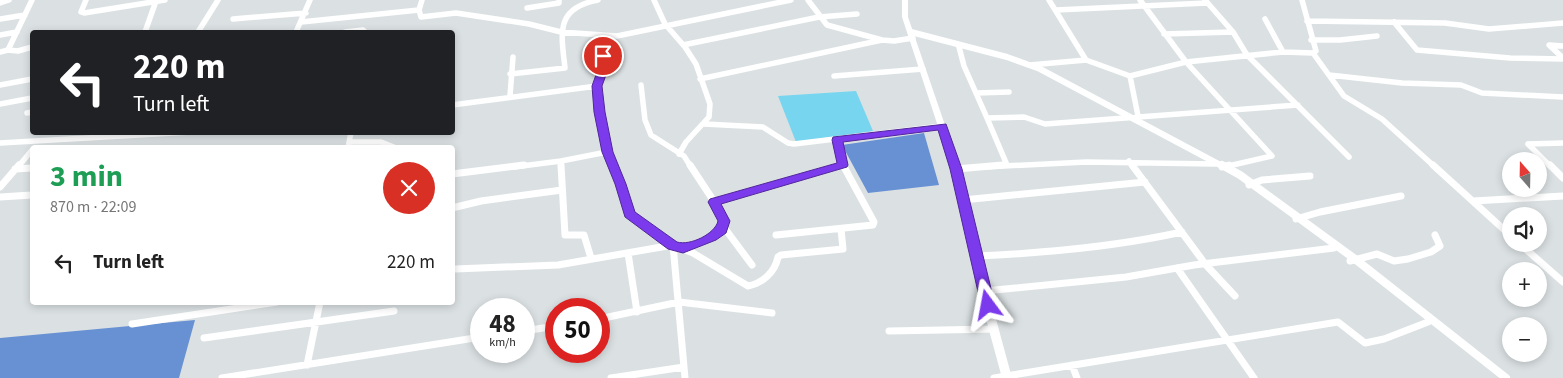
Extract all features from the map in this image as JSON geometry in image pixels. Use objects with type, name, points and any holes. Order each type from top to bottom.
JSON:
[{"type":"main road","points":[[905,0],[905,17],[956,169],[1007,377]]},
{"type":"street","points":[[0,3],[9,0]]},
{"type":"street","points":[[8,50],[32,0]]},
{"type":"street","points":[[86,0],[82,12],[84,13],[165,0]]},
{"type":"street","points":[[199,30],[218,0]]},
{"type":"street","points":[[297,30],[310,0]]},
{"type":"street","points":[[422,0],[419,10],[421,17],[456,13],[529,24],[561,32],[617,36],[791,0]]},
{"type":"street","points":[[527,8],[559,4],[559,0]]},
{"type":"street","points":[[510,74],[565,68],[561,32],[569,11],[584,1],[598,0]]},
{"type":"street","points":[[654,0],[657,13],[665,26],[683,45],[697,68],[708,96],[711,113],[704,124],[681,145],[679,154]]},
{"type":"street","points":[[808,0],[819,17],[827,25],[882,40],[894,41],[912,35],[1008,57],[1131,116],[1250,184],[1506,378]]},
{"type":"street","points":[[1049,0],[1086,60]]},
{"type":"street","points":[[956,169],[1007,165],[1129,161],[1221,166],[1272,156],[1186,62],[1143,7],[1140,0]]},
{"type":"street","points":[[1302,0],[1316,51],[1313,53]]},
{"type":"street","points":[[147,30],[156,1]]},
{"type":"street","points":[[1056,10],[1143,7],[1206,2],[1233,32],[1247,55],[1349,157]]},
{"type":"street","points":[[301,22],[419,10]]},
{"type":"street","points":[[233,19],[306,13]]},
{"type":"street","points":[[683,45],[819,17],[857,14]]},
{"type":"street","points":[[0,19],[25,15]]},
{"type":"street","points":[[1265,19],[1283,52]]},
{"type":"street","points":[[1307,20],[1445,23],[1463,27],[1501,30],[1563,23]]},
{"type":"street","points":[[1394,22],[1416,50],[1510,58],[1563,58]]},
{"type":"street","points":[[0,35],[17,32]]},
{"type":"street","points":[[1164,34],[1233,32]]},
{"type":"street","points":[[602,35],[602,72],[597,86],[600,112],[608,152],[621,184],[629,214],[673,245],[693,252],[748,286],[757,284],[776,268],[778,257],[781,255],[843,249],[841,229]]},
{"type":"street","points":[[912,35],[1028,66],[1086,60],[1130,76],[1186,62],[1283,52],[1313,53]]},
{"type":"street","points":[[1312,40],[1340,40],[1377,36]]},
{"type":"street","points":[[700,78],[882,40]]},
{"type":"street","points":[[1563,46],[1549,45],[1563,58]]},
{"type":"street","points":[[959,47],[964,66],[1007,165]]},
{"type":"street","points":[[0,52],[8,50],[18,51],[30,48]]},
{"type":"street","points":[[1313,53],[1344,96],[1382,119],[1502,228]]},
{"type":"street","points":[[510,96],[510,74],[513,57]]},
{"type":"street","points":[[834,76],[923,69]]},
{"type":"street","points":[[1329,75],[1402,83],[1461,85],[1482,93],[1563,97]]},
{"type":"street","points":[[1130,76],[1131,116]]},
{"type":"street","points":[[0,85],[30,79]]},
{"type":"street","points":[[455,104],[597,86]]},
{"type":"street","points":[[641,86],[645,120],[651,136],[684,156],[724,221],[722,230],[712,237],[683,249]]},
{"type":"street","points":[[976,93],[1009,92]]},
{"type":"street","points":[[0,104],[30,98]]},
{"type":"street","points":[[987,118],[1020,116],[1036,119],[1045,124],[1131,116],[1298,105]]},
{"type":"street","points":[[704,124],[763,127],[788,143],[794,144],[942,126]]},
{"type":"street","points":[[0,143],[114,135]]},
{"type":"street","points":[[36,145],[41,140]]},
{"type":"street","points":[[776,235],[873,225],[874,222],[843,165],[837,140]]},
{"type":"street","points":[[349,145],[381,142],[388,145]]},
{"type":"street","points":[[1536,152],[1528,144],[1563,143]]},
{"type":"street","points":[[0,187],[30,152]]},
{"type":"street","points":[[455,174],[561,161],[608,152]]},
{"type":"street","points":[[561,161],[565,235],[584,235],[591,258]]},
{"type":"street","points":[[1129,161],[1206,265],[1235,296]]},
{"type":"street","points":[[1548,164],[1563,178]]},
{"type":"street","points":[[714,202],[843,165]]},
{"type":"street","points":[[15,169],[30,168]]},
{"type":"street","points":[[1250,184],[1262,180],[1310,176]]},
{"type":"street","points":[[963,200],[1145,182]]},
{"type":"street","points":[[455,207],[481,201],[562,190]]},
{"type":"street","points":[[0,197],[30,195]]},
{"type":"street","points":[[1298,219],[1320,212],[1401,196]]},
{"type":"street","points":[[1473,201],[1563,196]]},
{"type":"street","points":[[1298,219],[1500,378]]},
{"type":"street","points":[[723,226],[752,265]]},
{"type":"street","points":[[977,256],[1084,250],[1140,242],[1182,232]]},
{"type":"street","points":[[1352,260],[1376,254],[1394,261],[1431,252],[1440,246],[1435,235]]},
{"type":"street","points":[[455,269],[558,265],[673,245]]},
{"type":"street","points":[[673,245],[685,378]]},
{"type":"street","points":[[985,291],[1126,277],[1177,268],[1334,248]]},
{"type":"street","points":[[1529,252],[1563,282]]},
{"type":"street","points":[[628,253],[637,312]]},
{"type":"street","points":[[1177,268],[1254,378]]},
{"type":"street","points":[[610,318],[678,303],[772,314]]},
{"type":"street","points":[[132,324],[260,305]]},
{"type":"street","points":[[307,365],[319,305]]},
{"type":"street","points":[[204,338],[394,311]]},
{"type":"street","points":[[994,378],[1338,322],[1365,344],[1384,339],[1428,322]]},
{"type":"street","points":[[889,331],[994,329]]},
{"type":"street","points":[[222,378],[470,339]]},
{"type":"street","points":[[1072,365],[1078,378]]},
{"type":"street","points":[[610,378],[684,367]]},
{"type":"shaded area","points":[[856,91],[873,131],[796,142],[778,96]]},
{"type":"shaded area","points":[[924,133],[939,185],[868,193],[842,145]]},
{"type":"shaded area","points":[[195,320],[179,378],[0,378],[0,338]]},
{"type":"route","points":[[603,56],[602,72],[597,86],[600,112],[608,152],[621,184],[629,214],[673,245],[683,249],[712,237],[722,230],[724,221],[714,202],[843,165],[837,140],[942,126],[956,169],[988,305]]}]
